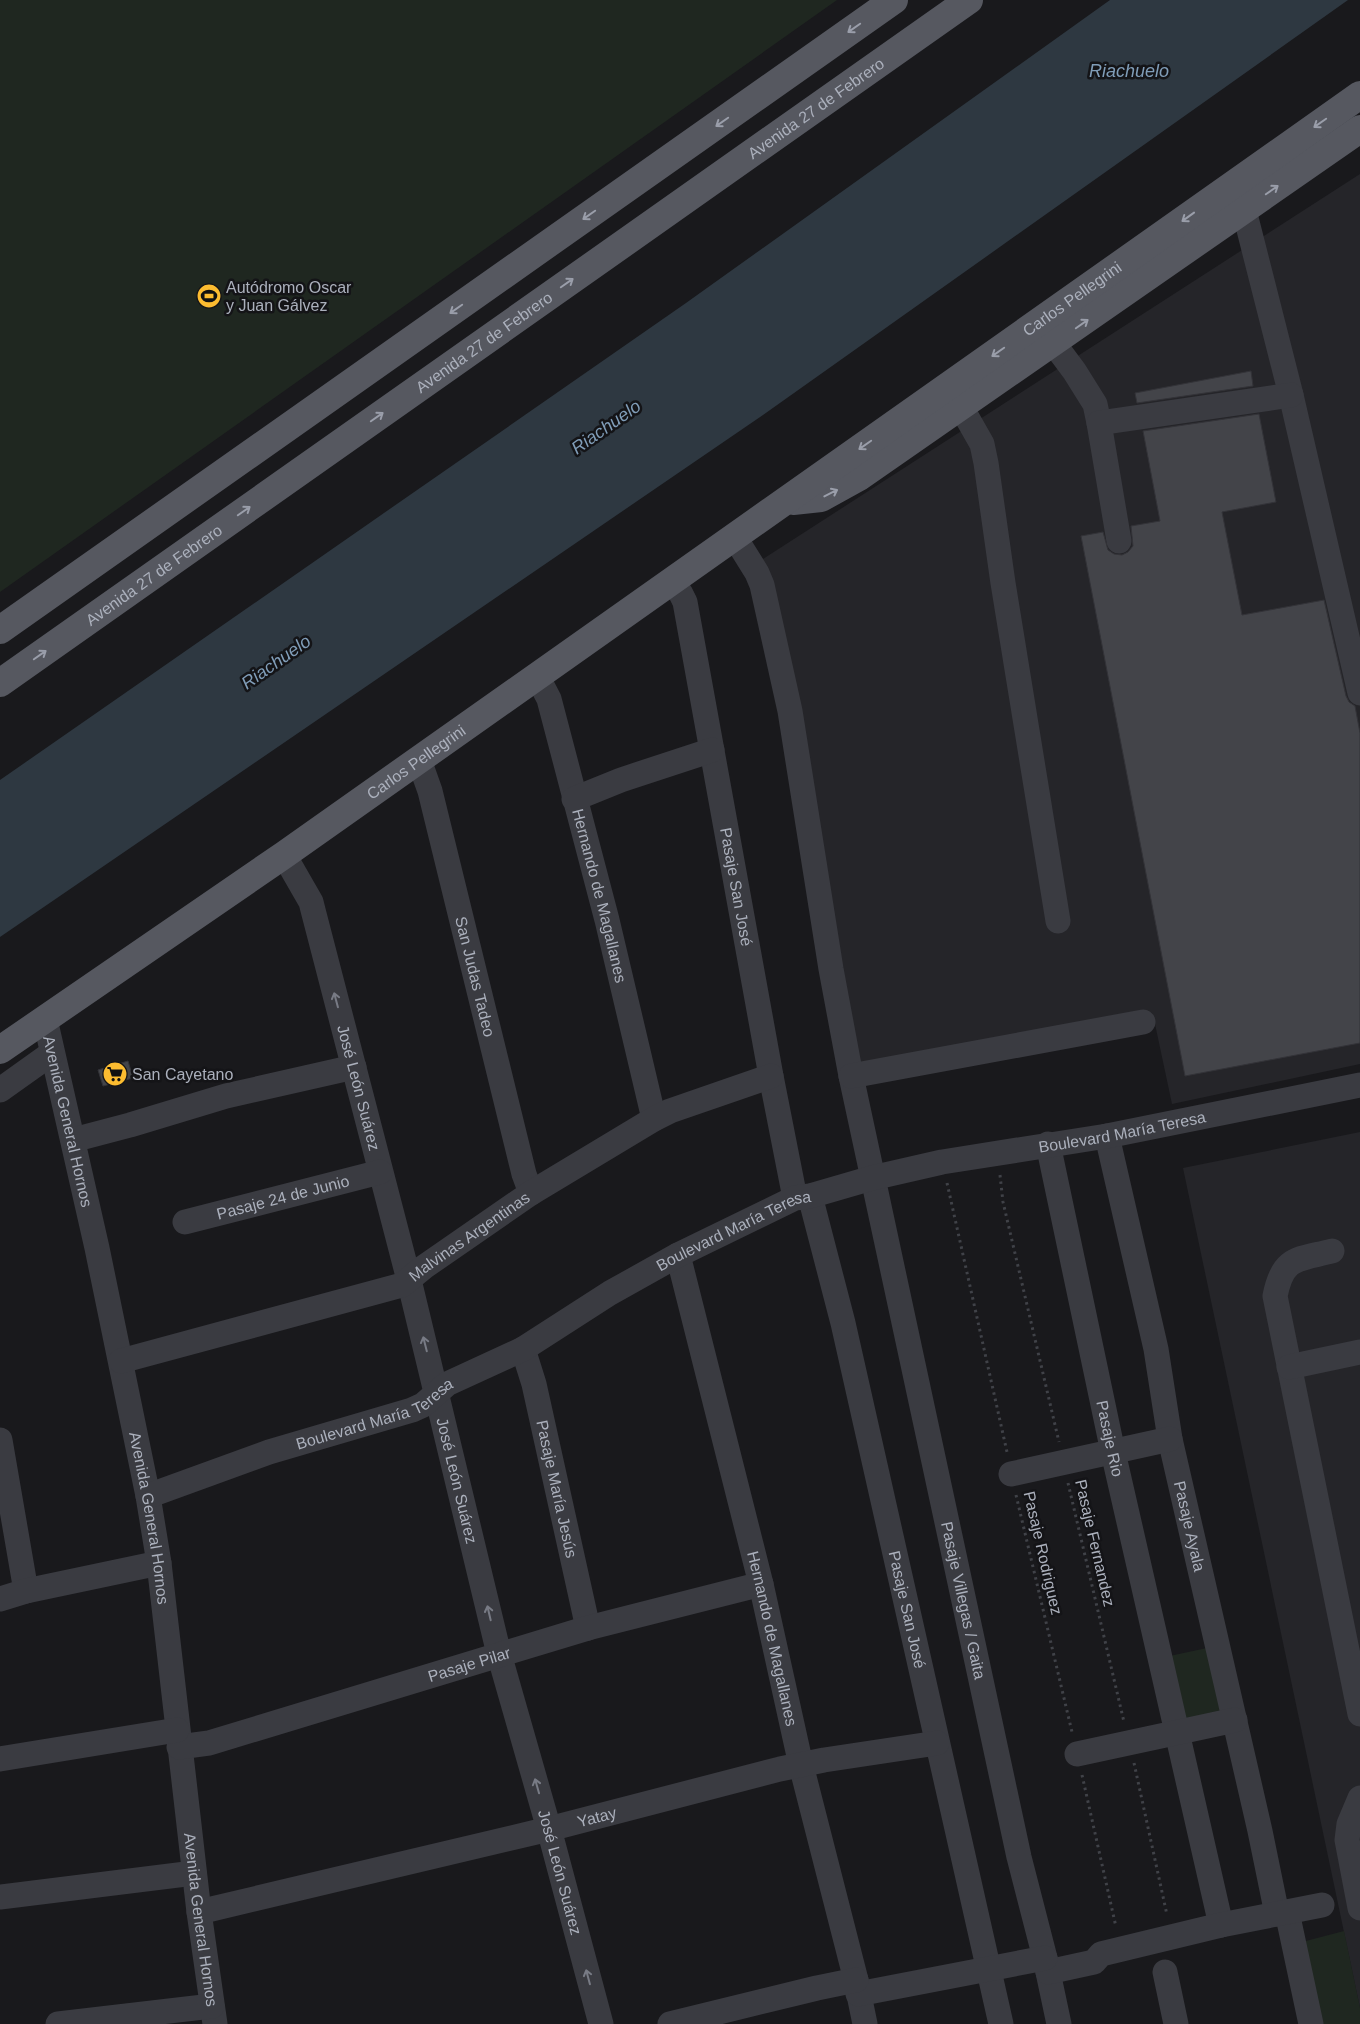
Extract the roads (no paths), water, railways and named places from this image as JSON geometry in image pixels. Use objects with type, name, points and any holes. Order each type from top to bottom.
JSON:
[{"type":"main road","points":[[0,630],[894,0]]},
{"type":"main road","name":"Avenida 27 de Febrero","points":[[0,683],[969,0]]},
{"type":"main road","name":"Carlos Pellegrini","points":[[784,502],[821,498],[860,477],[961,408],[1046,334],[1228,187],[1360,95]]},
{"type":"main road","name":"Carlos Pellegrini","points":[[0,1050],[284,855],[784,502],[1244,210],[1360,130]]},
{"type":"street","points":[[1228,187],[1244,210],[1290,395],[1360,693]]},
{"type":"street","points":[[1046,334],[1095,404],[1119,541]]},
{"type":"street","points":[[1099,423],[1290,395]]},
{"type":"street","points":[[961,408],[982,444],[986,463],[1004,593],[1058,921]]},
{"type":"street","name":"Pasaje Villegas / Gaita","points":[[734,536],[757,573],[762,585],[790,711],[825,930],[851,1076],[1019,1857],[1059,2024]]},
{"type":"street","name":"Pasaje San José","points":[[672,580],[685,602],[771,1076],[803,1197],[843,1323],[1001,2024]]},
{"type":"street","name":"Hernando de Magallanes","points":[[537,676],[548,699],[607,920],[654,1119]]},
{"type":"street","points":[[574,799],[621,780],[712,750]]},
{"type":"street","name":"San Judas Tadeo","points":[[419,760],[430,791],[524,1174],[531,1193]]},
{"type":"street","name":"José León Suárez","points":[[284,855],[313,910],[409,1280],[499,1654],[549,1829],[601,2024]]},
{"type":"street","name":"Avenida General Hornos","points":[[45,1019],[73,1140],[148,1496],[159,1563],[194,1873],[213,2015]]},
{"type":"street","points":[[851,1076],[1143,1022]]},
{"type":"street","points":[[0,1090],[52,1053]]},
{"type":"street","points":[[73,1140],[226,1096],[354,1067]]},
{"type":"street","name":"Malvinas Argentinas","points":[[120,1361],[393,1288],[409,1280],[424,1267],[531,1193],[654,1119],[670,1111],[771,1076]]},
{"type":"street","name":"Boulevard María Teresa","points":[[148,1496],[269,1452],[412,1410],[423,1405],[447,1384],[523,1349],[610,1293],[678,1255],[803,1197],[872,1178],[942,1162],[1107,1136],[1360,1085]]},
{"type":"street","name":"Pasaje Ayala","points":[[1107,1136],[1156,1349],[1170,1439],[1260,1830],[1311,2024]]},
{"type":"street","name":"Pasaje Rio","points":[[1048,1144],[1113,1452],[1221,1925]]},
{"type":"street","name":"Pasaje 24 de Junio","points":[[185,1222],[380,1172]]},
{"type":"street","points":[[1332,1251],[1296,1260],[1286,1267],[1278,1278],[1275,1296],[1360,1714]]},
{"type":"street","name":"Hernando de Magallanes","points":[[678,1255],[761,1584],[801,1765],[865,2024]]},
{"type":"street","name":"Pasaje María Jesús","points":[[523,1349],[534,1384],[588,1628]]},
{"type":"street","points":[[1289,1367],[1360,1352]]},
{"type":"street","points":[[1011,1474],[1170,1439]]},
{"type":"street","points":[[0,1440],[26,1591]]},
{"type":"street","points":[[0,1599],[26,1591],[159,1563]]},
{"type":"street","name":"Pasaje Pilar","points":[[0,1758],[178,1739],[209,1743],[588,1628],[761,1584]]},
{"type":"street","points":[[1077,1754],[1235,1720]]},
{"type":"street","name":"Yatay","points":[[199,1912],[549,1829],[801,1765],[937,1743]]},
{"type":"street","points":[[1359,1901],[1347,1840],[1349,1824],[1360,1798]]},
{"type":"street","points":[[0,1898],[194,1873]]},
{"type":"street","points":[[670,2024],[817,1988],[857,1987],[989,1969],[1094,1962],[1101,1954],[1221,1925],[1322,1905]]},
{"type":"street","points":[[1165,1972],[1176,2024]]},
{"type":"street","points":[[58,2024],[213,2015]]},
{"type":"water","name":"Riachuelo","points":[[1110,0],[1348,0],[763,415],[0,937],[0,780],[686,303]]},
{"type":"place","name":"Autódromo Oscar y Juan Gálvez","points":[[209,296]]},
{"type":"place","name":"San Cayetano","points":[[115,1074]]}]
